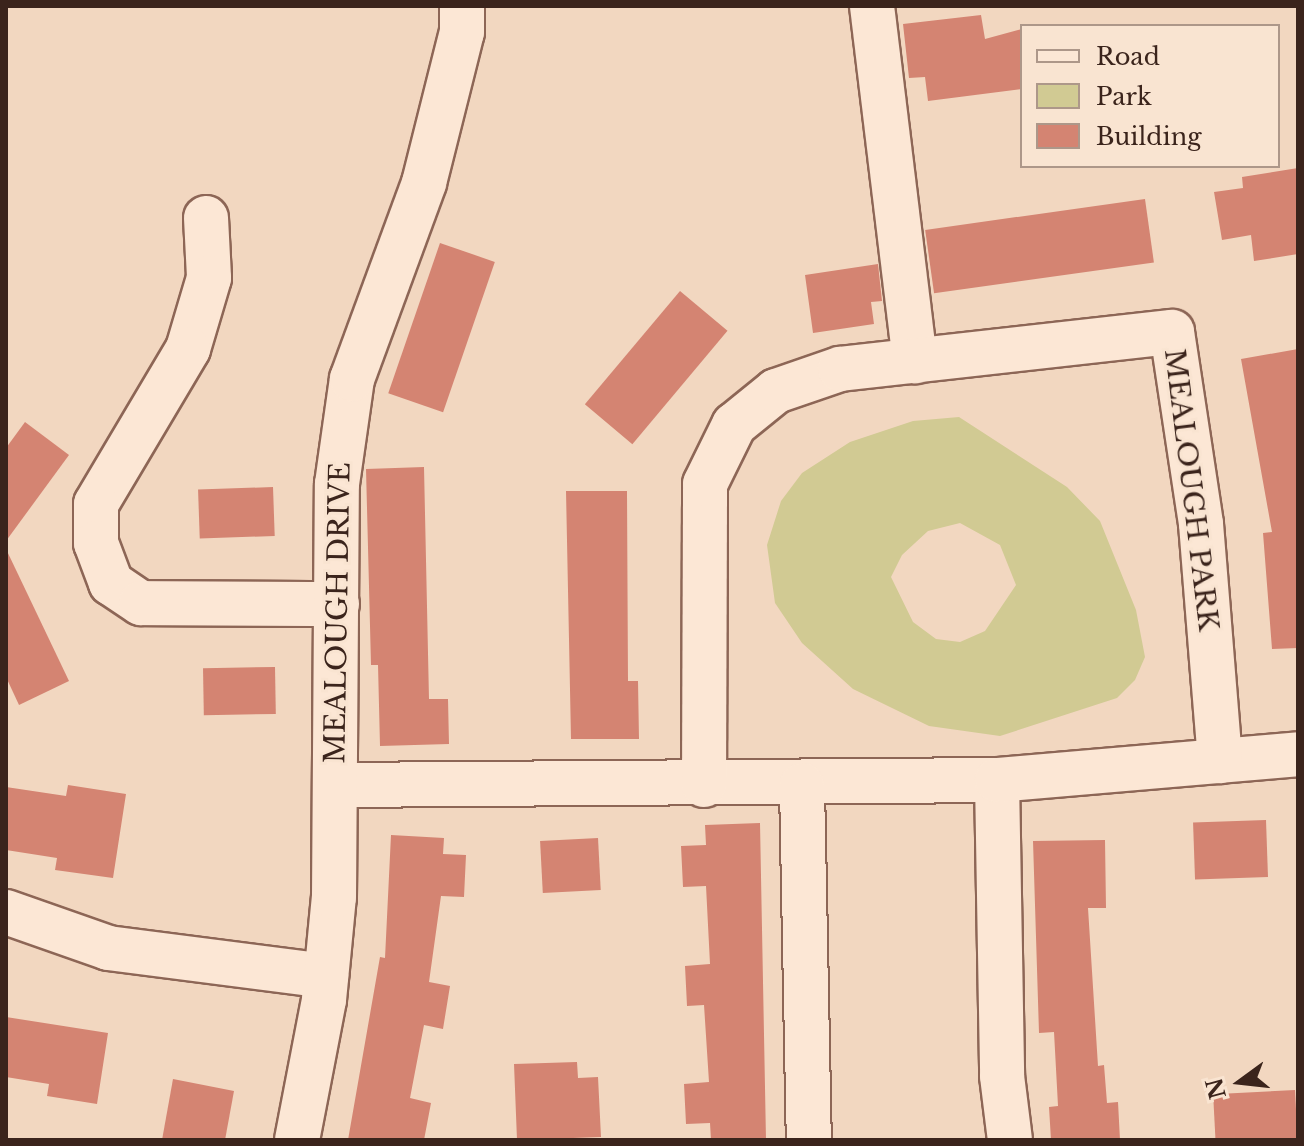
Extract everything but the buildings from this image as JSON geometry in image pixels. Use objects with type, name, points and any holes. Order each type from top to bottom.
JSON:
[{"type":"street","name":"MEALOUGH DRIVE","points":[[297,1140],[326,976],[335,785],[337,484],[352,379],[424,183],[462,32],[462,6]]},
{"type":"street","points":[[872,6],[915,361]]},
{"type":"street","points":[[206,218],[209,278],[188,349],[96,504],[96,543],[111,583],[141,603],[337,604]]},
{"type":"street","name":"MEALOUGH PARK","points":[[704,785],[705,484],[734,425],[776,391],[840,369],[1172,332],[1201,524],[1220,761]]},
{"type":"street","points":[[335,785],[802,785],[997,780],[1298,754]]},
{"type":"street","points":[[997,780],[1002,1076],[1010,1140]]},
{"type":"street","points":[[802,785],[809,1140]]},
{"type":"street","points":[[6,912],[108,948],[326,976]]},
{"type":"green space","points":[[959,417],[1067,487],[1100,521],[1136,610],[1145,657],[1135,680],[1117,698],[1000,736],[929,726],[853,689],[802,643],[775,603],[767,545],[781,501],[802,473],[850,442],[913,421]],"holes":[[[960,523],[1000,545],[1016,585],[985,631],[960,642],[936,639],[913,622],[891,577],[902,555],[928,531]]]}]
